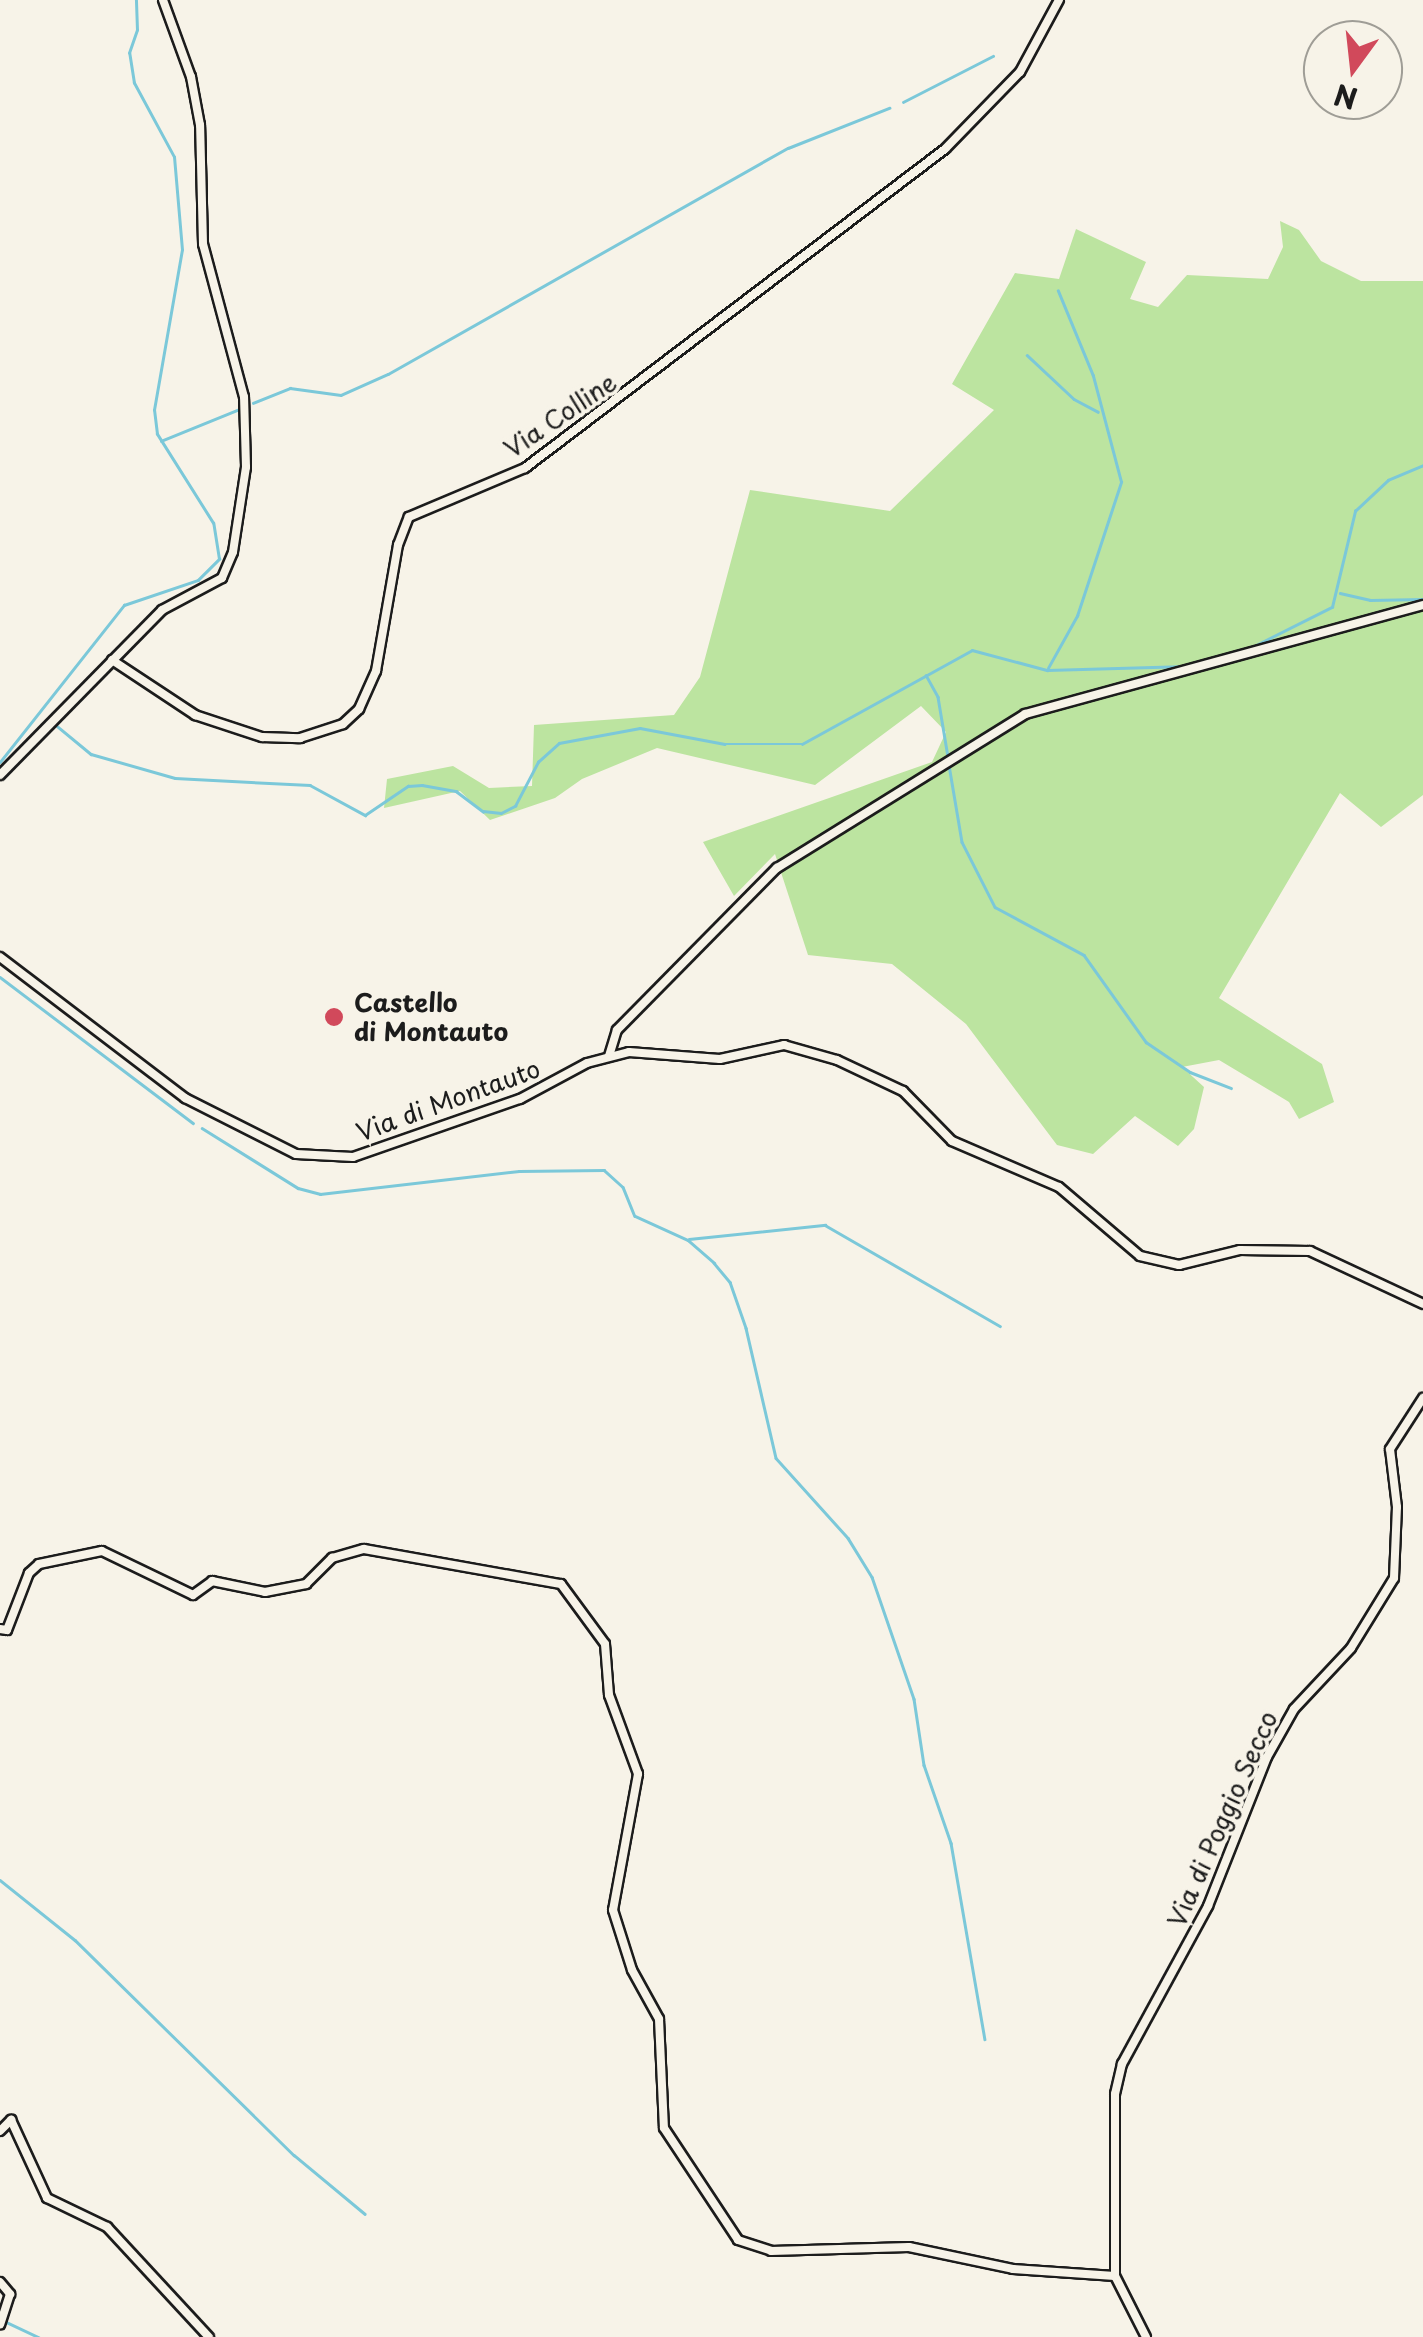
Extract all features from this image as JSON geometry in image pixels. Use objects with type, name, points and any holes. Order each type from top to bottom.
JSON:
[{"type":"street","points":[[0,776],[162,610],[222,578],[233,552],[246,467],[244,397],[203,244],[200,125],[191,76],[163,0]]},
{"type":"street","name":"Via Colline","points":[[112,660],[195,715],[262,737],[300,738],[343,724],[358,710],[376,672],[398,545],[409,517],[525,468],[944,149],[1020,72],[1059,0]]},
{"type":"street","points":[[608,1056],[617,1030],[776,868],[1025,714],[1423,605]]},
{"type":"street","name":"Via di Montauto","points":[[0,957],[185,1098],[296,1154],[353,1156],[520,1099],[587,1063],[630,1052],[720,1059],[784,1044],[837,1060],[903,1091],[952,1140],[1044,1178],[1140,1256],[1179,1265],[1240,1250],[1310,1252],[1423,1304]]},
{"type":"street","name":"Via di Poggio Secco","points":[[1146,2337],[1115,2276],[1115,2094],[1122,2064],[1208,1906],[1267,1757],[1294,1709],[1351,1648],[1394,1578],[1390,1448],[1423,1398]]},
{"type":"street","points":[[0,1629],[7,1630],[28,1573],[38,1564],[102,1551],[193,1595],[212,1580],[266,1592],[306,1584],[332,1558],[364,1549],[561,1584],[605,1644],[609,1695],[638,1774],[613,1910],[632,1970],[659,2019],[664,2128],[738,2240],[771,2251],[909,2247],[1013,2270],[1115,2276]]},
{"type":"street","points":[[0,2132],[11,2120],[47,2198],[107,2227],[209,2337]]},
{"type":"street","points":[[0,2282],[10,2294],[0,2324]]},
{"type":"green space","points":[[1280,221],[1299,230],[1321,261],[1361,281],[1423,281],[1423,795],[1381,827],[1340,793],[1219,998],[1322,1064],[1334,1102],[1299,1119],[1289,1102],[1219,1060],[1182,1067],[1204,1087],[1194,1129],[1178,1146],[1135,1116],[1093,1154],[1057,1145],[966,1024],[892,964],[808,955],[775,854],[734,896],[703,842],[932,762],[946,732],[921,706],[815,785],[657,748],[582,779],[555,798],[490,820],[460,791],[384,808],[387,779],[453,766],[489,788],[532,786],[534,725],[674,715],[700,677],[750,490],[890,511],[994,410],[952,384],[1015,273],[1059,279],[1076,229],[1146,262],[1130,299],[1158,307],[1187,275],[1268,279],[1283,247]]},
{"type":"waterway","points":[[0,762],[124,605],[198,580],[219,559],[213,523],[157,434],[154,410],[182,250],[174,157],[134,83],[129,53],[137,30],[136,0]]},
{"type":"waterway","points":[[903,102],[993,56]]},
{"type":"waterway","points":[[253,403],[290,388],[341,395],[388,374],[788,148],[889,108]]},
{"type":"waterway","points":[[1048,668],[1077,616],[1121,482],[1093,376],[1058,291]]},
{"type":"waterway","points":[[1027,355],[1074,399],[1098,412]]},
{"type":"waterway","points":[[161,441],[237,410]]},
{"type":"waterway","points":[[1248,649],[1332,607],[1355,511],[1388,480],[1423,465]]},
{"type":"waterway","points":[[1340,593],[1370,600],[1423,599]]},
{"type":"waterway","points":[[57,726],[91,754],[175,778],[310,785],[365,815],[408,786],[422,785],[456,791],[483,811],[501,813],[515,806],[538,762],[559,743],[640,728],[725,744],[802,744],[972,650],[1047,670],[1188,666]]},
{"type":"waterway","points":[[926,675],[938,697],[948,757]]},
{"type":"waterway","points":[[949,765],[962,842],[995,907],[1084,955],[1146,1042],[1190,1072],[1231,1088]]},
{"type":"waterway","points":[[0,977],[193,1123]]},
{"type":"waterway","points":[[202,1128],[298,1188],[320,1194],[519,1171],[604,1170],[623,1187],[635,1216],[688,1240],[714,1263],[730,1282],[746,1328],[776,1458],[848,1538],[872,1577],[914,1699],[924,1765],[951,1843],[985,2039]]},
{"type":"waterway","points":[[689,1239],[825,1225],[1000,1326]]},
{"type":"waterway","points":[[0,1880],[75,1940],[294,2155],[365,2214]]},
{"type":"waterway","points":[[4,2321],[39,2337]]},
{"type":"place","name":"Castello di Montauto","points":[[334,1017]]}]
